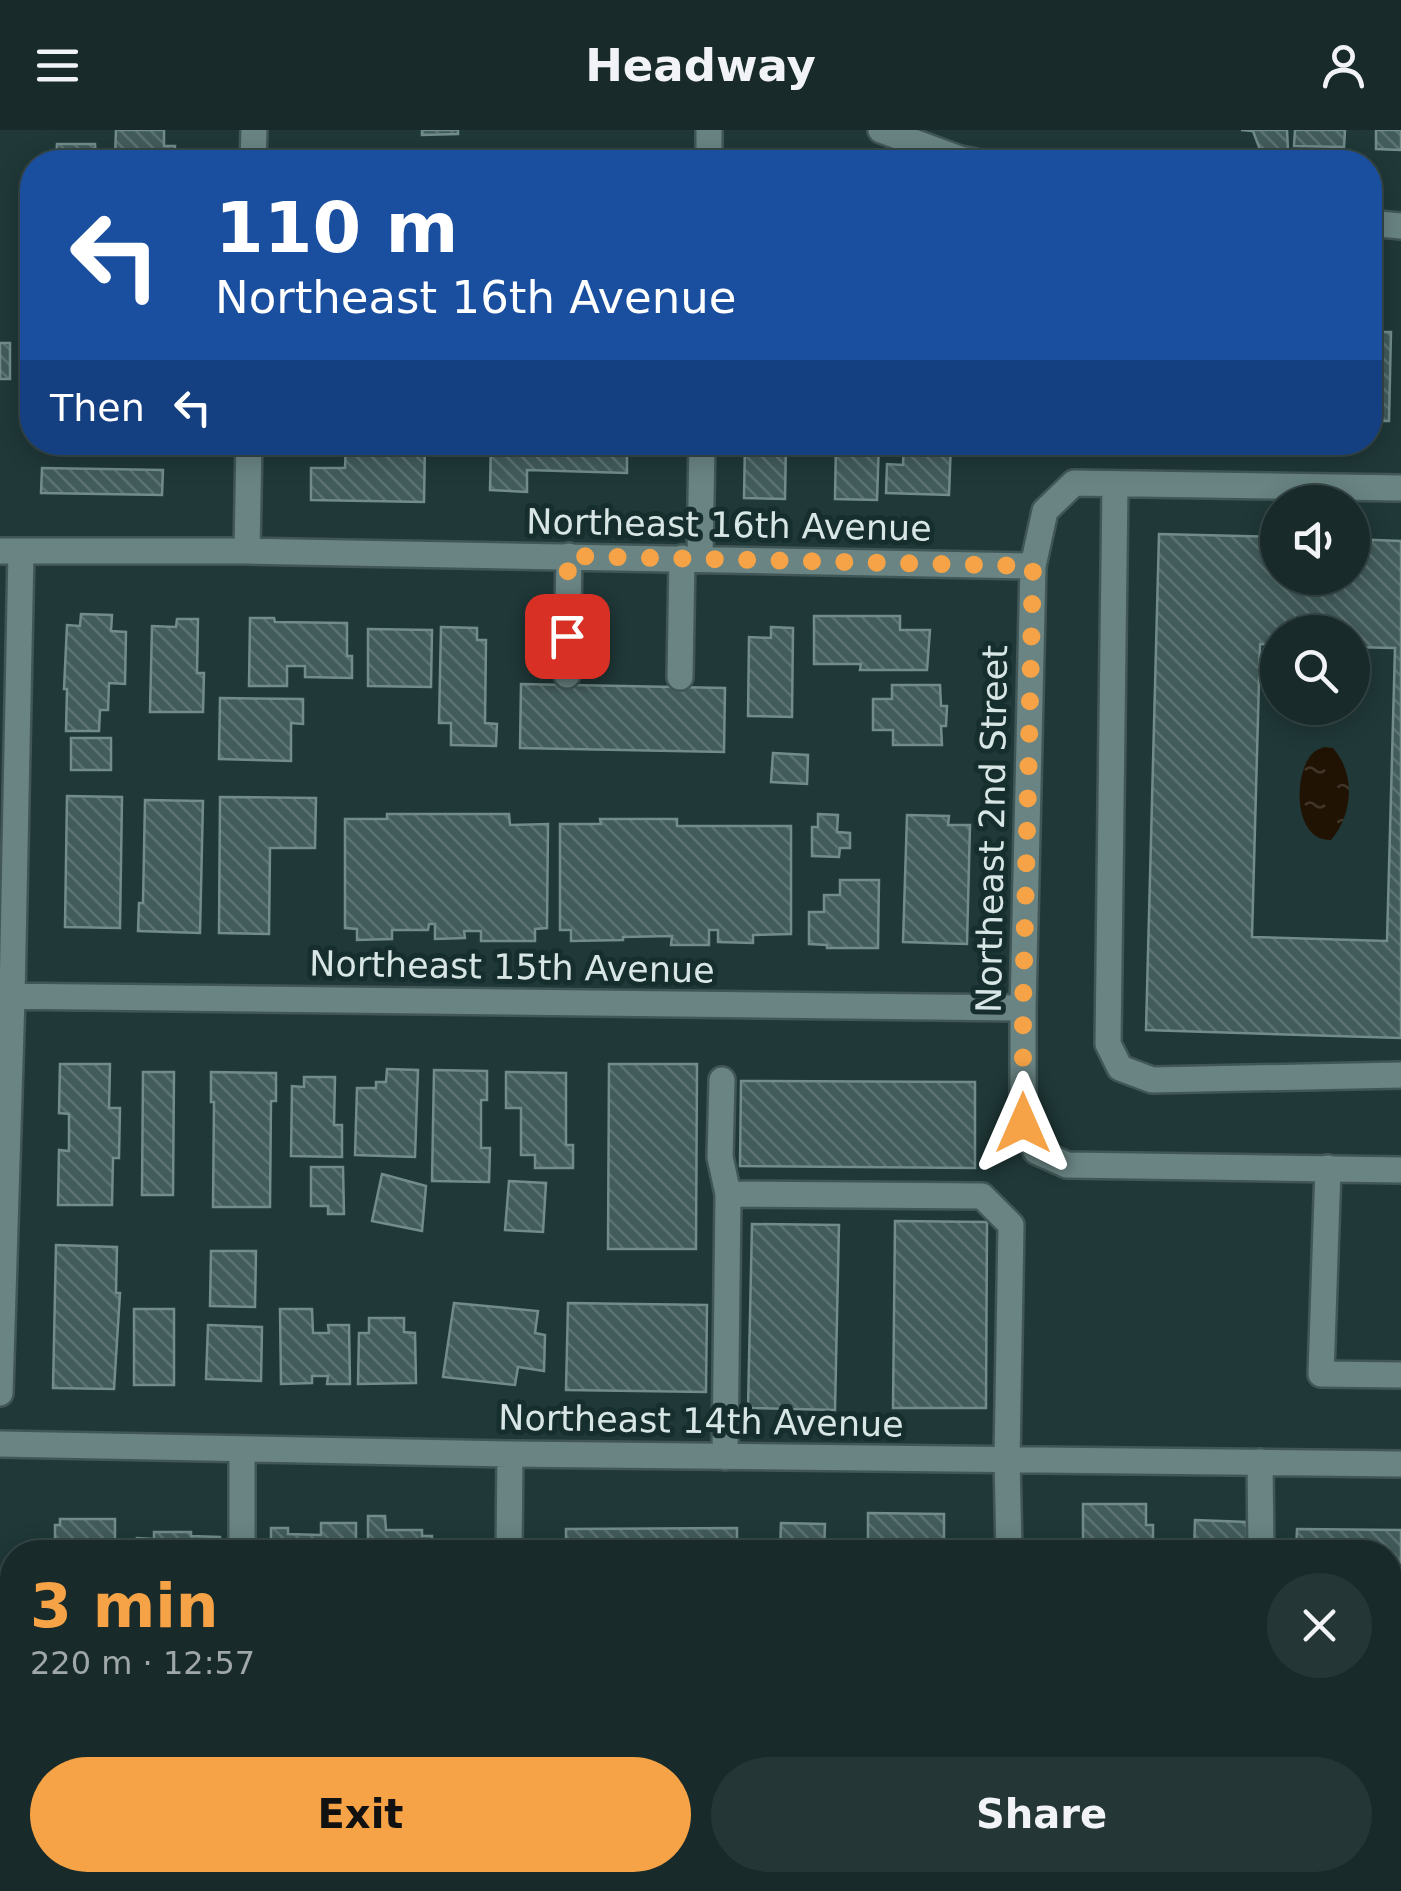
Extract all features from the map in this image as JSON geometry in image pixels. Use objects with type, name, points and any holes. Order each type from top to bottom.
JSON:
[{"type":"street","points":[[881,130],[935,150]]},
{"type":"street","points":[[247,551],[248,455]]},
{"type":"street","points":[[680,677],[701,455]]},
{"type":"street","points":[[1033,566],[1044,511],[1074,483],[1401,488]]},
{"type":"street","points":[[1115,484],[1108,1044],[1120,1068],[1152,1080],[1401,1075]]},
{"type":"street","points":[[0,1393],[10,551]]},
{"type":"street","name":"Northeast 16th Avenue","points":[[10,551],[247,551],[1033,566]]},
{"type":"street","points":[[566,675],[568,556]]},
{"type":"street","name":"Northeast 2nd Street","points":[[1033,566],[1023,1123],[1036,1151],[1067,1166],[1328,1168]]},
{"type":"street","name":"Northeast 15th Avenue","points":[[6,996],[1023,1008]]},
{"type":"street","points":[[722,1080],[720,1157],[728,1194],[726,1456]]},
{"type":"street","points":[[1401,1170],[1328,1168],[1321,1374],[1401,1376]]},
{"type":"street","points":[[728,1194],[982,1196],[1011,1224],[1008,1540]]},
{"type":"street","name":"Northeast 14th Avenue","points":[[0,1444],[1401,1464]]},
{"type":"street","points":[[242,1450],[242,1540]]},
{"type":"street","points":[[508,1540],[510,1454]]},
{"type":"street","points":[[1260,1462],[1261,1540]]},
{"type":"water","points":[[1324,747],[1333,748],[1340,758],[1349,794],[1344,819],[1331,840],[1319,838],[1310,830],[1300,806],[1305,765],[1312,754]]},
{"type":"building","points":[[116,130],[164,130],[164,146],[175,146],[175,150],[115,150]]},
{"type":"building","points":[[422,130],[458,130],[458,134],[422,135]]},
{"type":"building","points":[[1241,130],[1287,130],[1288,150],[1260,150],[1253,131]]},
{"type":"building","points":[[1295,130],[1345,130],[1344,147],[1294,146]]},
{"type":"building","points":[[1376,130],[1401,130],[1401,150],[1376,149]]},
{"type":"building","points":[[57,144],[95,144],[96,150],[57,150]]},
{"type":"building","points":[[1382,332],[1391,332],[1389,421],[1382,421]]},
{"type":"building","points":[[0,343],[10,343],[10,379],[0,379]]},
{"type":"building","points":[[346,455],[425,455],[424,502],[311,500],[311,468],[345,468]]},
{"type":"building","points":[[491,455],[627,455],[627,473],[527,470],[527,492],[490,490]]},
{"type":"building","points":[[745,455],[786,455],[785,499],[744,498]]},
{"type":"building","points":[[836,455],[879,455],[877,500],[835,499]]},
{"type":"building","points":[[903,455],[951,455],[949,495],[886,493],[887,464],[903,465]]},
{"type":"building","points":[[42,468],[163,470],[162,495],[41,493]]},
{"type":"building","points":[[1159,534],[1260,537],[1260,595],[1370,595],[1370,540],[1401,541],[1401,1038],[1146,1030]],"holes":[[[1260,615],[1370,615],[1370,647],[1395,648],[1387,941],[1252,937]]]},
{"type":"building","points":[[81,614],[112,615],[111,631],[126,632],[125,684],[109,683],[108,710],[100,710],[99,731],[66,731],[67,625],[80,626]]},
{"type":"building","points":[[814,616],[900,616],[900,630],[930,630],[927,670],[860,670],[861,664],[814,664]]},
{"type":"building","points":[[250,618],[347,623],[352,678],[305,677],[305,666],[287,666],[287,686],[249,686]]},
{"type":"building","points":[[177,619],[198,619],[197,673],[204,673],[203,712],[150,712],[152,626],[176,627]]},
{"type":"building","points":[[441,627],[477,628],[477,640],[486,640],[485,723],[497,724],[496,746],[451,745],[451,723],[439,723]]},
{"type":"building","points":[[771,627],[793,628],[792,717],[748,716],[749,637],[771,638]]},
{"type":"building","points":[[368,629],[432,630],[431,687],[368,686]]},
{"type":"building","points":[[521,684],[725,688],[724,752],[520,748]]},
{"type":"building","points":[[892,685],[940,685],[941,706],[947,706],[946,726],[941,726],[942,745],[893,745],[893,730],[873,730],[873,699],[892,699]]},
{"type":"building","points":[[220,698],[303,699],[303,724],[291,723],[291,761],[219,759]]},
{"type":"building","points":[[71,738],[111,738],[111,770],[71,770]]},
{"type":"building","points":[[773,753],[808,755],[807,784],[771,782]]},
{"type":"building","points":[[67,796],[122,797],[120,928],[65,927]]},
{"type":"building","points":[[220,797],[316,798],[315,848],[270,848],[269,934],[219,933]]},
{"type":"building","points":[[145,800],[203,801],[200,933],[138,931],[139,903],[143,903]]},
{"type":"building","points":[[387,814],[509,814],[510,825],[548,824],[547,928],[535,929],[535,941],[481,941],[481,931],[464,931],[465,938],[435,939],[435,924],[429,924],[428,930],[392,930],[392,939],[357,940],[357,929],[345,928],[345,819],[387,819]]},
{"type":"building","points":[[818,814],[838,815],[837,832],[850,833],[850,848],[840,848],[839,857],[812,856],[812,827],[818,827]]},
{"type":"building","points":[[907,815],[949,816],[948,825],[970,825],[967,944],[903,942]]},
{"type":"building","points":[[600,819],[677,819],[677,826],[791,826],[791,934],[753,935],[753,943],[718,942],[718,930],[709,930],[709,945],[671,945],[672,936],[571,941],[571,930],[560,930],[560,824],[601,824]]},
{"type":"building","points":[[840,880],[879,880],[878,948],[809,944],[809,912],[824,912],[824,895],[840,895]]},
{"type":"building","points":[[60,1064],[110,1064],[109,1108],[120,1108],[119,1158],[113,1158],[112,1205],[58,1205],[59,1150],[69,1151],[69,1114],[59,1113]]},
{"type":"building","points":[[609,1064],[697,1064],[696,1249],[608,1249]]},
{"type":"building","points":[[387,1069],[418,1070],[415,1157],[355,1155],[357,1088],[376,1088],[376,1082],[386,1082]]},
{"type":"building","points":[[434,1070],[487,1071],[487,1100],[481,1100],[481,1148],[490,1148],[489,1182],[432,1181]]},
{"type":"building","points":[[143,1072],[174,1072],[173,1195],[142,1195]]},
{"type":"building","points":[[211,1072],[276,1073],[276,1101],[271,1101],[270,1207],[213,1207]]},
{"type":"building","points":[[506,1072],[566,1073],[566,1145],[573,1145],[573,1168],[535,1168],[535,1155],[521,1155],[521,1108],[506,1108]]},
{"type":"building","points":[[304,1077],[335,1077],[334,1125],[342,1125],[342,1157],[291,1156],[292,1086],[304,1087]]},
{"type":"building","points":[[741,1081],[975,1082],[975,1168],[740,1166]]},
{"type":"building","points":[[311,1167],[343,1167],[344,1214],[328,1214],[328,1206],[311,1206]]},
{"type":"building","points":[[382,1174],[426,1186],[422,1231],[372,1221]]},
{"type":"building","points":[[509,1181],[546,1183],[543,1232],[505,1230]]},
{"type":"building","points":[[895,1221],[987,1222],[986,1408],[893,1408]]},
{"type":"building","points":[[752,1224],[839,1225],[835,1410],[748,1408]]},
{"type":"building","points":[[56,1245],[117,1247],[116,1293],[120,1293],[114,1389],[53,1388]]},
{"type":"building","points":[[211,1251],[256,1251],[255,1307],[210,1306]]},
{"type":"building","points":[[454,1303],[538,1311],[535,1333],[545,1335],[544,1371],[518,1367],[515,1385],[443,1377]]},
{"type":"building","points":[[568,1303],[707,1305],[706,1392],[566,1390]]},
{"type":"building","points":[[134,1309],[174,1309],[174,1385],[134,1385]]},
{"type":"building","points":[[280,1309],[312,1309],[313,1333],[329,1333],[328,1325],[349,1325],[350,1384],[327,1384],[328,1376],[312,1376],[312,1383],[281,1384]]},
{"type":"building","points":[[369,1318],[404,1318],[404,1332],[415,1333],[416,1383],[358,1384],[359,1333],[369,1333]]},
{"type":"building","points":[[208,1325],[262,1327],[261,1381],[206,1379]]},
{"type":"building","points":[[1083,1504],[1146,1504],[1146,1525],[1153,1525],[1153,1540],[1083,1540]]},
{"type":"building","points":[[868,1513],[944,1514],[944,1540],[868,1540]]},
{"type":"building","points":[[368,1516],[385,1516],[386,1530],[422,1530],[422,1536],[432,1536],[432,1540],[368,1540]]},
{"type":"building","points":[[60,1519],[115,1519],[115,1540],[55,1540],[55,1525],[60,1525]]},
{"type":"building","points":[[1195,1520],[1247,1522],[1247,1540],[1194,1540]]},
{"type":"building","points":[[321,1523],[356,1523],[356,1540],[271,1540],[271,1528],[288,1528],[288,1534],[321,1535]]},
{"type":"building","points":[[781,1523],[825,1524],[824,1540],[780,1540]]},
{"type":"building","points":[[737,1528],[737,1540],[566,1540],[566,1529]]},
{"type":"building","points":[[1297,1529],[1401,1530],[1401,1540],[1297,1540]]},
{"type":"building","points":[[154,1532],[220,1537],[220,1540],[137,1540],[137,1538],[154,1539]]},
{"type":"route","points":[[567,636],[568,556],[1033,566],[1023,1123]]}]
